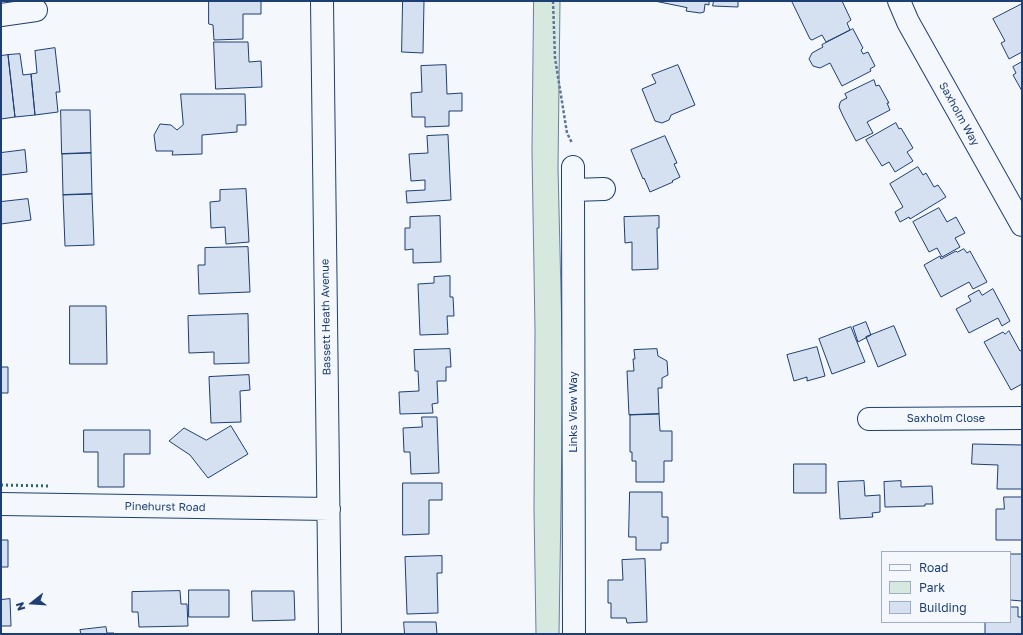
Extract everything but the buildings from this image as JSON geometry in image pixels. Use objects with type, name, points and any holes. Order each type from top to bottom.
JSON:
[{"type":"street","name":"Bassett Heath Avenue","points":[[322,1],[330,634]]},
{"type":"street","name":"Saxholm Way","points":[[899,1],[908,22],[1022,225]]},
{"type":"street","points":[[3,10],[36,10]]},
{"type":"street","name":"Links View Way","points":[[573,167],[574,634]]},
{"type":"street","points":[[573,190],[604,188]]},
{"type":"street","name":"Saxholm Close","points":[[870,419],[1022,418]]},
{"type":"street","name":"Pinehurst Road","points":[[1,504],[329,509]]},
{"type":"path","points":[[553,1],[555,58],[567,133],[572,144]]},
{"type":"green space","points":[[534,1],[560,1],[558,168],[563,376],[559,634],[536,634],[534,508],[535,330],[532,151]]},
{"type":"hedge","points":[[1,485],[50,486]]}]
